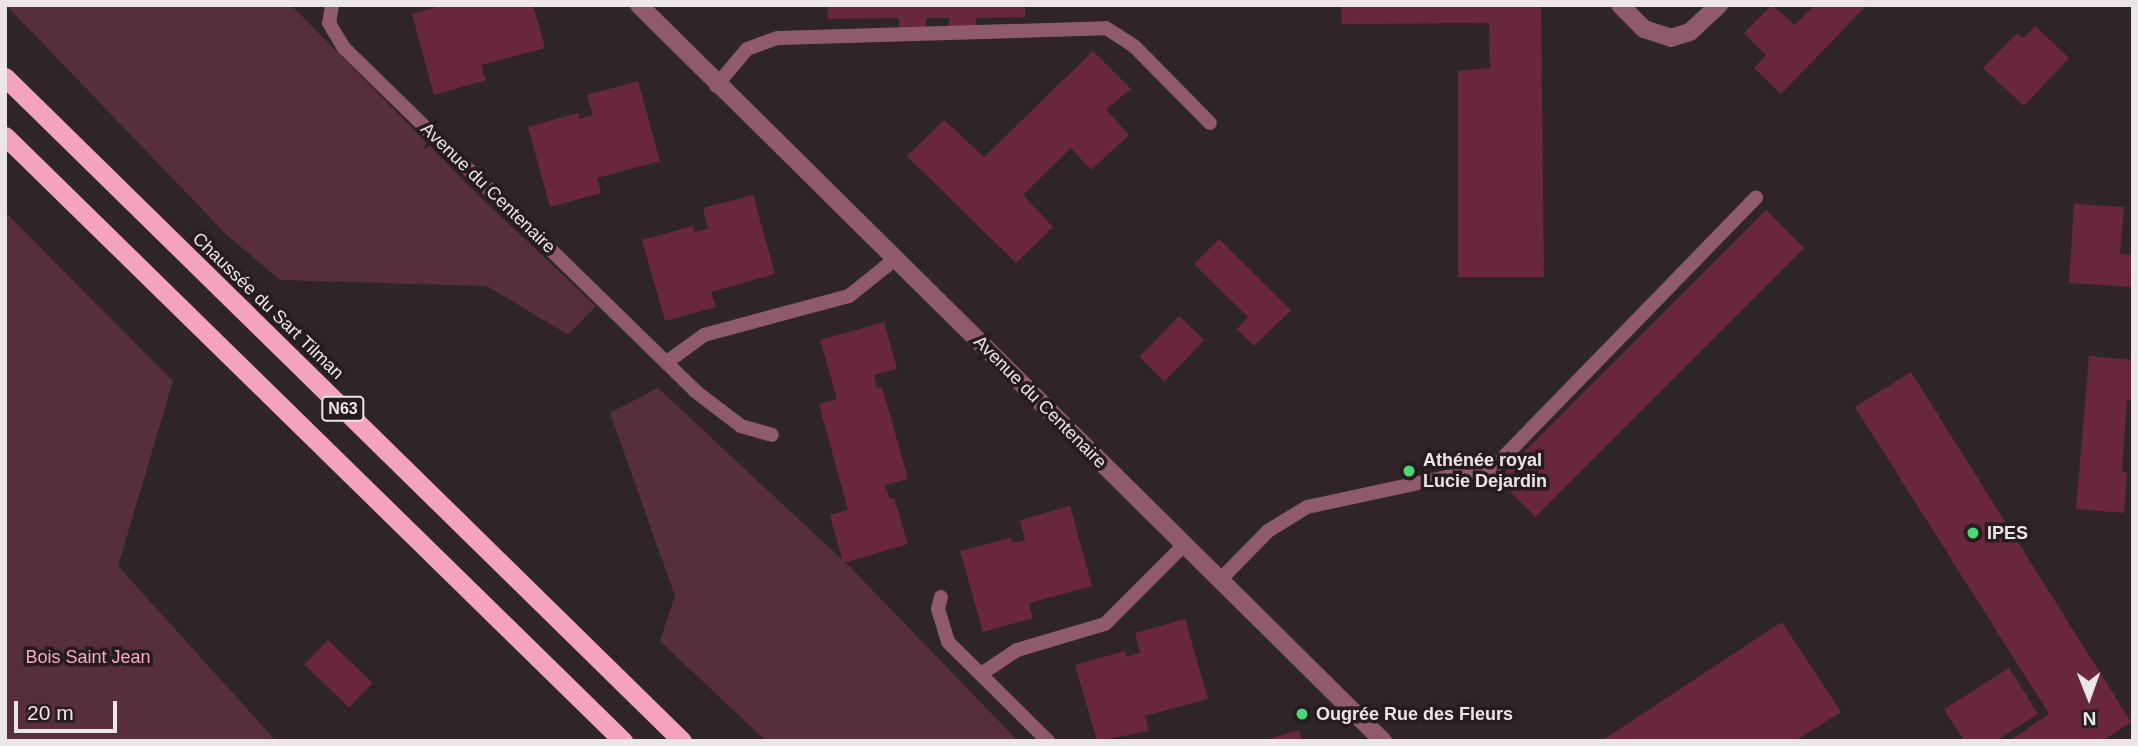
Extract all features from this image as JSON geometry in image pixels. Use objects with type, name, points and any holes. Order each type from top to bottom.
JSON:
[{"type":"highway","name":"Chaussée du Sart Tilman","points":[[5,77],[681,741]]},
{"type":"highway","name":"N63","points":[[5,136],[622,741]]},
{"type":"street","name":"Avenue du Centenaire","points":[[639,5],[716,86],[1383,741]]},
{"type":"street","points":[[1620,5],[1644,29],[1671,38],[1690,32],[1719,5]]},
{"type":"lane","name":"Avenue du Centenaire","points":[[332,5],[329,23],[344,48],[717,410],[741,426],[772,435]]},
{"type":"lane","points":[[716,86],[747,49],[778,38],[1107,28],[1134,46],[1210,123]]},
{"type":"lane","points":[[1220,580],[1268,531],[1307,507],[1494,467],[1756,198]]},
{"type":"lane","points":[[667,362],[704,335],[849,296],[894,260]]},
{"type":"lane","points":[[981,674],[1017,650],[1105,624],[1184,545]]},
{"type":"lane","points":[[941,597],[942,631],[1048,741]]},
{"type":"green space","points":[[6,5],[291,5],[478,195],[596,306],[568,335],[487,286],[280,280],[227,235]]},
{"type":"green space","name":"Bois Saint Jean","points":[[5,212],[173,381],[118,566],[276,741],[5,741]]},
{"type":"green space","points":[[658,388],[852,569],[1018,741],[766,741],[660,641],[675,596],[610,413]]},
{"type":"building","points":[[444,5],[533,5],[545,48],[481,65],[486,80],[434,95],[412,14]]},
{"type":"building","points":[[827,5],[1025,5],[1025,17],[976,18],[976,27],[949,27],[949,18],[926,18],[926,28],[899,28],[899,18],[828,19]]},
{"type":"building","points":[[1341,5],[1541,5],[1544,277],[1458,277],[1458,71],[1490,68],[1489,23],[1342,24]]},
{"type":"building","points":[[1772,5],[1795,25],[1814,5],[1867,5],[1781,94],[1754,68],[1766,55],[1744,33]]},
{"type":"building","points":[[2035,26],[2069,58],[2024,106],[1983,68],[2017,33],[2024,38]]},
{"type":"building","points":[[1093,51],[1131,89],[1106,109],[1129,135],[1091,170],[1071,148],[1023,195],[1053,227],[1016,263],[907,156],[944,120],[984,157]]},
{"type":"building","points":[[638,81],[660,161],[597,178],[601,193],[550,207],[528,127],[578,113],[579,119],[593,115],[587,95]]},
{"type":"building","points":[[753,195],[775,274],[711,292],[716,307],[665,321],[642,240],[693,226],[695,232],[708,229],[703,208]]},
{"type":"building","points":[[2074,204],[2124,207],[2120,254],[2133,255],[2133,287],[2069,283]]},
{"type":"building","points":[[1766,210],[1804,248],[1535,517],[1497,479]]},
{"type":"building","points":[[1219,239],[1291,310],[1254,346],[1237,329],[1248,317],[1194,264]]},
{"type":"building","points":[[1179,316],[1204,340],[1165,381],[1139,357]]},
{"type":"building","points":[[884,322],[897,369],[874,375],[877,388],[882,387],[908,479],[885,485],[890,499],[894,498],[908,544],[843,563],[830,515],[848,510],[819,404],[837,399],[820,340]]},
{"type":"building","points":[[2089,356],[2133,360],[2133,400],[2127,400],[2122,472],[2127,473],[2124,513],[2076,509]]},
{"type":"building","name":"IPES","points":[[1911,372],[2131,722],[2102,741],[2009,741],[2049,714],[1855,407]]},
{"type":"building","points":[[1070,506],[1092,586],[1029,603],[1033,618],[983,632],[960,551],[1010,538],[1012,543],[1025,540],[1020,520]]},
{"type":"building","points":[[1185,619],[1208,699],[1145,716],[1149,731],[1097,741],[1075,665],[1125,651],[1127,657],[1140,653],[1135,633]]},
{"type":"building","points":[[1782,622],[1841,712],[1795,741],[1601,741]]},
{"type":"building","points":[[328,640],[373,683],[349,708],[304,664]]},
{"type":"building","points":[[2009,668],[2038,714],[1996,741],[1964,741],[1944,709]]},
{"type":"building","points":[[1299,730],[1302,741],[1265,741],[1265,740]]},
{"type":"place","name":"Athénée royal Lucie Dejardin","points":[[1409,471]]},
{"type":"place","name":"IPES","points":[[1973,533]]},
{"type":"place","name":"Ougrée Rue des Fleurs","points":[[1302,714]]}]
